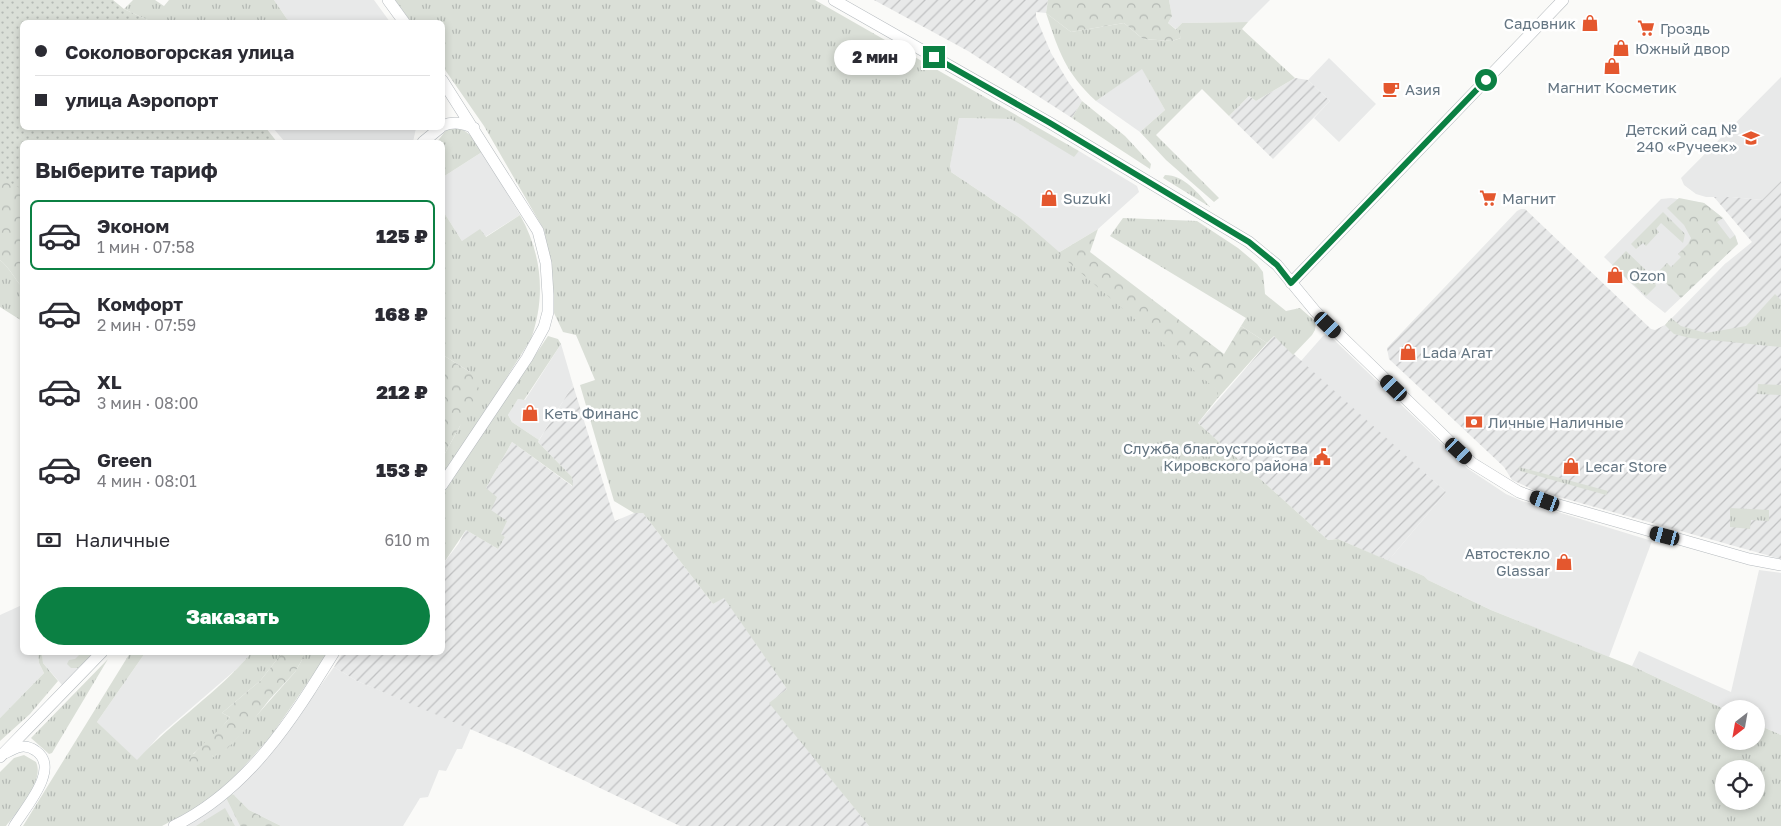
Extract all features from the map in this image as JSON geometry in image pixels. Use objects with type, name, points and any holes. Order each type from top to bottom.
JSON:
[{"type":"main road","points":[[388,0],[403,20]]},
{"type":"main road","points":[[834,0],[1050,123],[1249,242],[1277,265],[1328,325],[1447,440],[1472,463],[1501,482],[1545,501],[1621,524],[1749,559],[1781,564]]},
{"type":"main road","points":[[1291,283],[1563,0]]},
{"type":"main road","points":[[445,84],[538,231],[546,263],[548,312],[544,327],[527,358],[445,481]]},
{"type":"main road","points":[[445,125],[453,122],[464,123],[474,128]]},
{"type":"main road","points":[[1,756],[99,655]]},
{"type":"main road","points":[[174,826],[211,805],[235,785],[302,704],[332,655]]},
{"type":"main road","points":[[1,756],[17,747],[27,746],[40,755],[45,767],[43,779],[14,826]]},
{"type":"shaded area","points":[[274,0],[374,0],[389,20],[288,20]]},
{"type":"shaded area","points":[[874,0],[1048,0],[1046,13],[1036,12],[1036,17],[1051,53],[1082,101],[1072,118],[968,51]]},
{"type":"shaded area","points":[[1169,0],[1270,0],[1248,22],[1182,23],[1176,29],[1168,23],[1172,16]]},
{"type":"shaded area","points":[[1329,58],[1376,104],[1339,142],[1314,118],[1330,101],[1308,80]]},
{"type":"shaded area","points":[[1142,68],[1165,110],[1140,132],[1096,101]]},
{"type":"shaded area","name":"Детский сад № 240 «Ручеек»","points":[[1781,77],[1781,181],[1762,200],[1706,197],[1696,194],[1684,185],[1681,178]]},
{"type":"shaded area","points":[[1295,78],[1308,80],[1330,101],[1273,159],[1229,116],[1249,96],[1256,101]]},
{"type":"shaded area","points":[[959,118],[1011,119],[1074,156],[1079,151],[1137,186],[1139,192],[1098,229],[1058,253],[1020,218],[951,172],[950,165]]},
{"type":"shaded area","points":[[275,130],[416,130],[413,140],[283,140]]},
{"type":"shaded area","points":[[482,152],[520,215],[485,237],[462,241],[445,214],[445,176]]},
{"type":"shaded area","points":[[1781,181],[1781,559],[1534,490],[1512,480],[1504,467],[1389,359],[1387,348],[1521,209],[1525,209],[1651,329],[1655,330],[1665,325],[1725,264],[1752,242],[1714,197],[1762,200]]},
{"type":"shaded area","points":[[1671,198],[1704,203],[1723,218],[1735,235],[1738,244],[1665,313],[1646,298],[1604,257],[1661,199]]},
{"type":"shaded area","points":[[1328,334],[1467,468],[1506,494],[1522,501],[1652,541],[1609,657],[1491,610],[1428,580],[1424,576],[1388,561],[1446,492],[1300,362],[1323,336]]},
{"type":"shaded area","name":"Служба благоустройства Кировского района","points":[[1274,336],[1446,492],[1388,561],[1338,539],[1328,540],[1198,423]]},
{"type":"shaded area","points":[[561,344],[573,385],[539,440],[512,422],[508,415],[518,399],[525,400]]},
{"type":"shaded area","points":[[573,385],[615,521],[634,513],[643,513],[713,604],[724,597],[787,689],[770,703],[869,826],[680,826],[522,751],[357,681],[334,667],[342,655],[445,655],[445,561],[466,530],[498,549],[505,537],[501,535],[491,510],[486,488],[512,442],[572,486],[572,477],[538,442]]},
{"type":"shaded area","points":[[1759,570],[1781,573],[1781,735],[1765,728],[1765,700],[1715,700],[1715,705],[1632,666],[1639,651],[1731,692]]},
{"type":"shaded area","points":[[20,606],[20,655],[38,655],[39,663],[44,673],[0,718],[0,615]]},
{"type":"shaded area","points":[[42,655],[91,655],[62,685],[43,663]]},
{"type":"shaded area","points":[[144,655],[249,655],[240,666],[160,735],[137,761],[97,722]]},
{"type":"shaded area","points":[[334,667],[357,681],[471,728],[462,749],[457,749],[446,771],[439,770],[428,797],[420,798],[403,826],[281,826],[249,810],[233,794],[279,743]]},
{"type":"shaded area","points":[[226,798],[240,826],[186,826],[208,812]]},
{"type":"green space","points":[[0,0],[113,0],[124,9],[148,20],[20,20],[20,130],[268,130],[275,140],[20,140],[20,188],[0,178]]},
{"type":"green space","points":[[133,0],[155,0],[164,6],[169,0],[274,0],[288,20],[148,20],[124,9]]},
{"type":"green space","points":[[395,0],[815,0],[1079,151],[1074,157],[1011,119],[959,118],[950,166],[951,172],[1020,218],[1219,391],[1217,399],[1198,423],[1328,540],[1338,539],[1424,576],[1428,580],[1491,610],[1632,666],[1715,705],[1715,750],[1765,750],[1765,728],[1781,735],[1781,826],[869,826],[769,703],[787,689],[724,598],[713,604],[643,513],[634,513],[614,501],[580,385],[595,380],[576,335],[563,332],[554,313],[551,264],[544,230],[484,126],[445,70],[445,20],[410,20]]},
{"type":"green space","points":[[1048,0],[1169,0],[1172,16],[1168,23],[1179,32],[1181,38],[1172,41],[1143,39],[1124,23],[1071,32],[1046,13]]},
{"type":"green space","points":[[1046,13],[1071,32],[1124,23],[1143,39],[1172,41],[1181,38],[1176,29],[1182,23],[1248,22],[1242,29],[1295,78],[1256,101],[1249,96],[1229,116],[1202,89],[1156,135],[1219,198],[1214,202],[1166,160],[1140,132],[1165,110],[1142,69],[1096,101],[1077,80],[1064,61]]},
{"type":"green space","points":[[1082,101],[1125,136],[1151,164],[1150,169],[1072,118]]},
{"type":"green space","points":[[455,126],[465,131],[472,136],[482,152],[445,176],[445,140],[438,140],[446,130]]},
{"type":"green space","points":[[0,175],[20,181],[20,284],[0,260]]},
{"type":"green space","points":[[1165,175],[1184,181],[1210,207],[1163,178]]},
{"type":"green space","points":[[1679,198],[1704,203],[1723,218],[1717,222],[1730,239],[1735,235],[1738,244],[1681,298],[1666,283],[1659,271],[1667,263],[1671,267],[1681,257],[1678,254],[1691,238],[1684,225],[1667,208]]},
{"type":"green space","points":[[1663,212],[1685,234],[1683,243],[1661,223],[1656,229],[1659,232],[1646,246],[1643,243],[1636,249],[1631,244]]},
{"type":"green space","points":[[445,214],[462,241],[480,229],[486,237],[520,215],[533,245],[537,260],[540,292],[536,323],[531,339],[445,475],[445,453],[460,426],[470,372],[445,356]]},
{"type":"green space","points":[[1123,218],[1197,221],[1238,248],[1257,264],[1263,272],[1265,294],[1286,311],[1300,308],[1316,322],[1312,335],[1293,355],[1274,336],[1267,343],[1241,326],[1246,318],[1110,236]]},
{"type":"green space","points":[[1098,229],[1090,252],[1224,354],[1241,326],[1267,343],[1217,399],[1218,391],[1058,253]]},
{"type":"green space","points":[[1626,251],[1653,277],[1656,286],[1646,296],[1612,265]]},
{"type":"green space","points":[[0,260],[20,284],[20,320],[0,307]]},
{"type":"green space","points":[[1775,294],[1781,300],[1781,347],[1690,338],[1674,334],[1665,325],[1671,318],[1681,326],[1706,333],[1746,326]]},
{"type":"green space","points":[[548,336],[558,339],[561,344],[524,400],[518,399],[508,415],[512,422],[539,440],[538,442],[572,477],[573,486],[512,442],[486,488],[497,497],[491,510],[507,521],[501,534],[505,537],[498,549],[466,530],[445,561],[445,490]]},
{"type":"green space","points":[[445,356],[470,372],[482,394],[460,426],[445,453]]},
{"type":"green space","points":[[1758,384],[1781,385],[1781,395],[1757,394]]},
{"type":"green space","points":[[1519,467],[1608,491],[1606,495],[1520,471]]},
{"type":"green space","points":[[1730,508],[1769,510],[1769,521],[1751,520],[1750,529],[1730,527]]},
{"type":"green space","points":[[38,655],[42,655],[43,663],[58,681],[30,714],[0,741],[0,718],[44,673],[39,663]]},
{"type":"green space","points":[[79,655],[91,655],[78,668],[71,668],[67,664],[69,660],[75,659]]},
{"type":"green space","points":[[129,655],[144,655],[97,722],[137,760],[165,732],[225,681],[249,655],[280,655],[260,681],[222,713],[230,717],[219,731],[193,754],[227,749],[295,672],[305,655],[327,655],[271,736],[231,781],[205,803],[162,826],[23,826]]},
{"type":"green space","points":[[280,655],[305,655],[295,672],[227,749],[199,766],[188,762],[197,750],[230,717],[222,713],[260,681]]},
{"type":"green space","points":[[108,659],[52,753],[49,754],[31,738]]},
{"type":"green space","points":[[24,755],[36,762],[37,778],[29,796],[17,813],[6,826],[0,826],[0,772],[14,758]]},
{"type":"green space","points":[[233,794],[249,810],[281,826],[240,826],[226,798]]},
{"type":"green space","points":[[225,808],[235,826],[196,826],[199,824]]},
{"type":"place","name":"Садовник","points":[[1590,23]]},
{"type":"place","name":"Гроздь","points":[[1646,28]]},
{"type":"place","name":"Южный двор","points":[[1621,48]]},
{"type":"place","name":"Магнит Косметик","points":[[1612,66]]},
{"type":"place","name":"Азия","points":[[1391,89]]},
{"type":"place","name":"Детский сад № 240 «Ручеек»","points":[[1751,138]]},
{"type":"place","name":"Suzuki","points":[[1049,198]]},
{"type":"place","name":"Магнит","points":[[1488,198]]},
{"type":"place","name":"Ozon","points":[[1615,275]]},
{"type":"place","name":"Lada Агат","points":[[1408,352]]},
{"type":"place","name":"Кеть Финанс","points":[[530,413]]},
{"type":"place","name":"Личные Наличные","points":[[1474,422]]},
{"type":"place","name":"Служба благоустройства Кировского района","points":[[1322,457]]},
{"type":"place","name":"Lecar Store","points":[[1571,466]]},
{"type":"place","name":"Автостекло Glassar","points":[[1564,562]]},
{"type":"route","points":[[934,57],[1050,123],[1249,242],[1264,252],[1291,283],[1486,80]]}]
